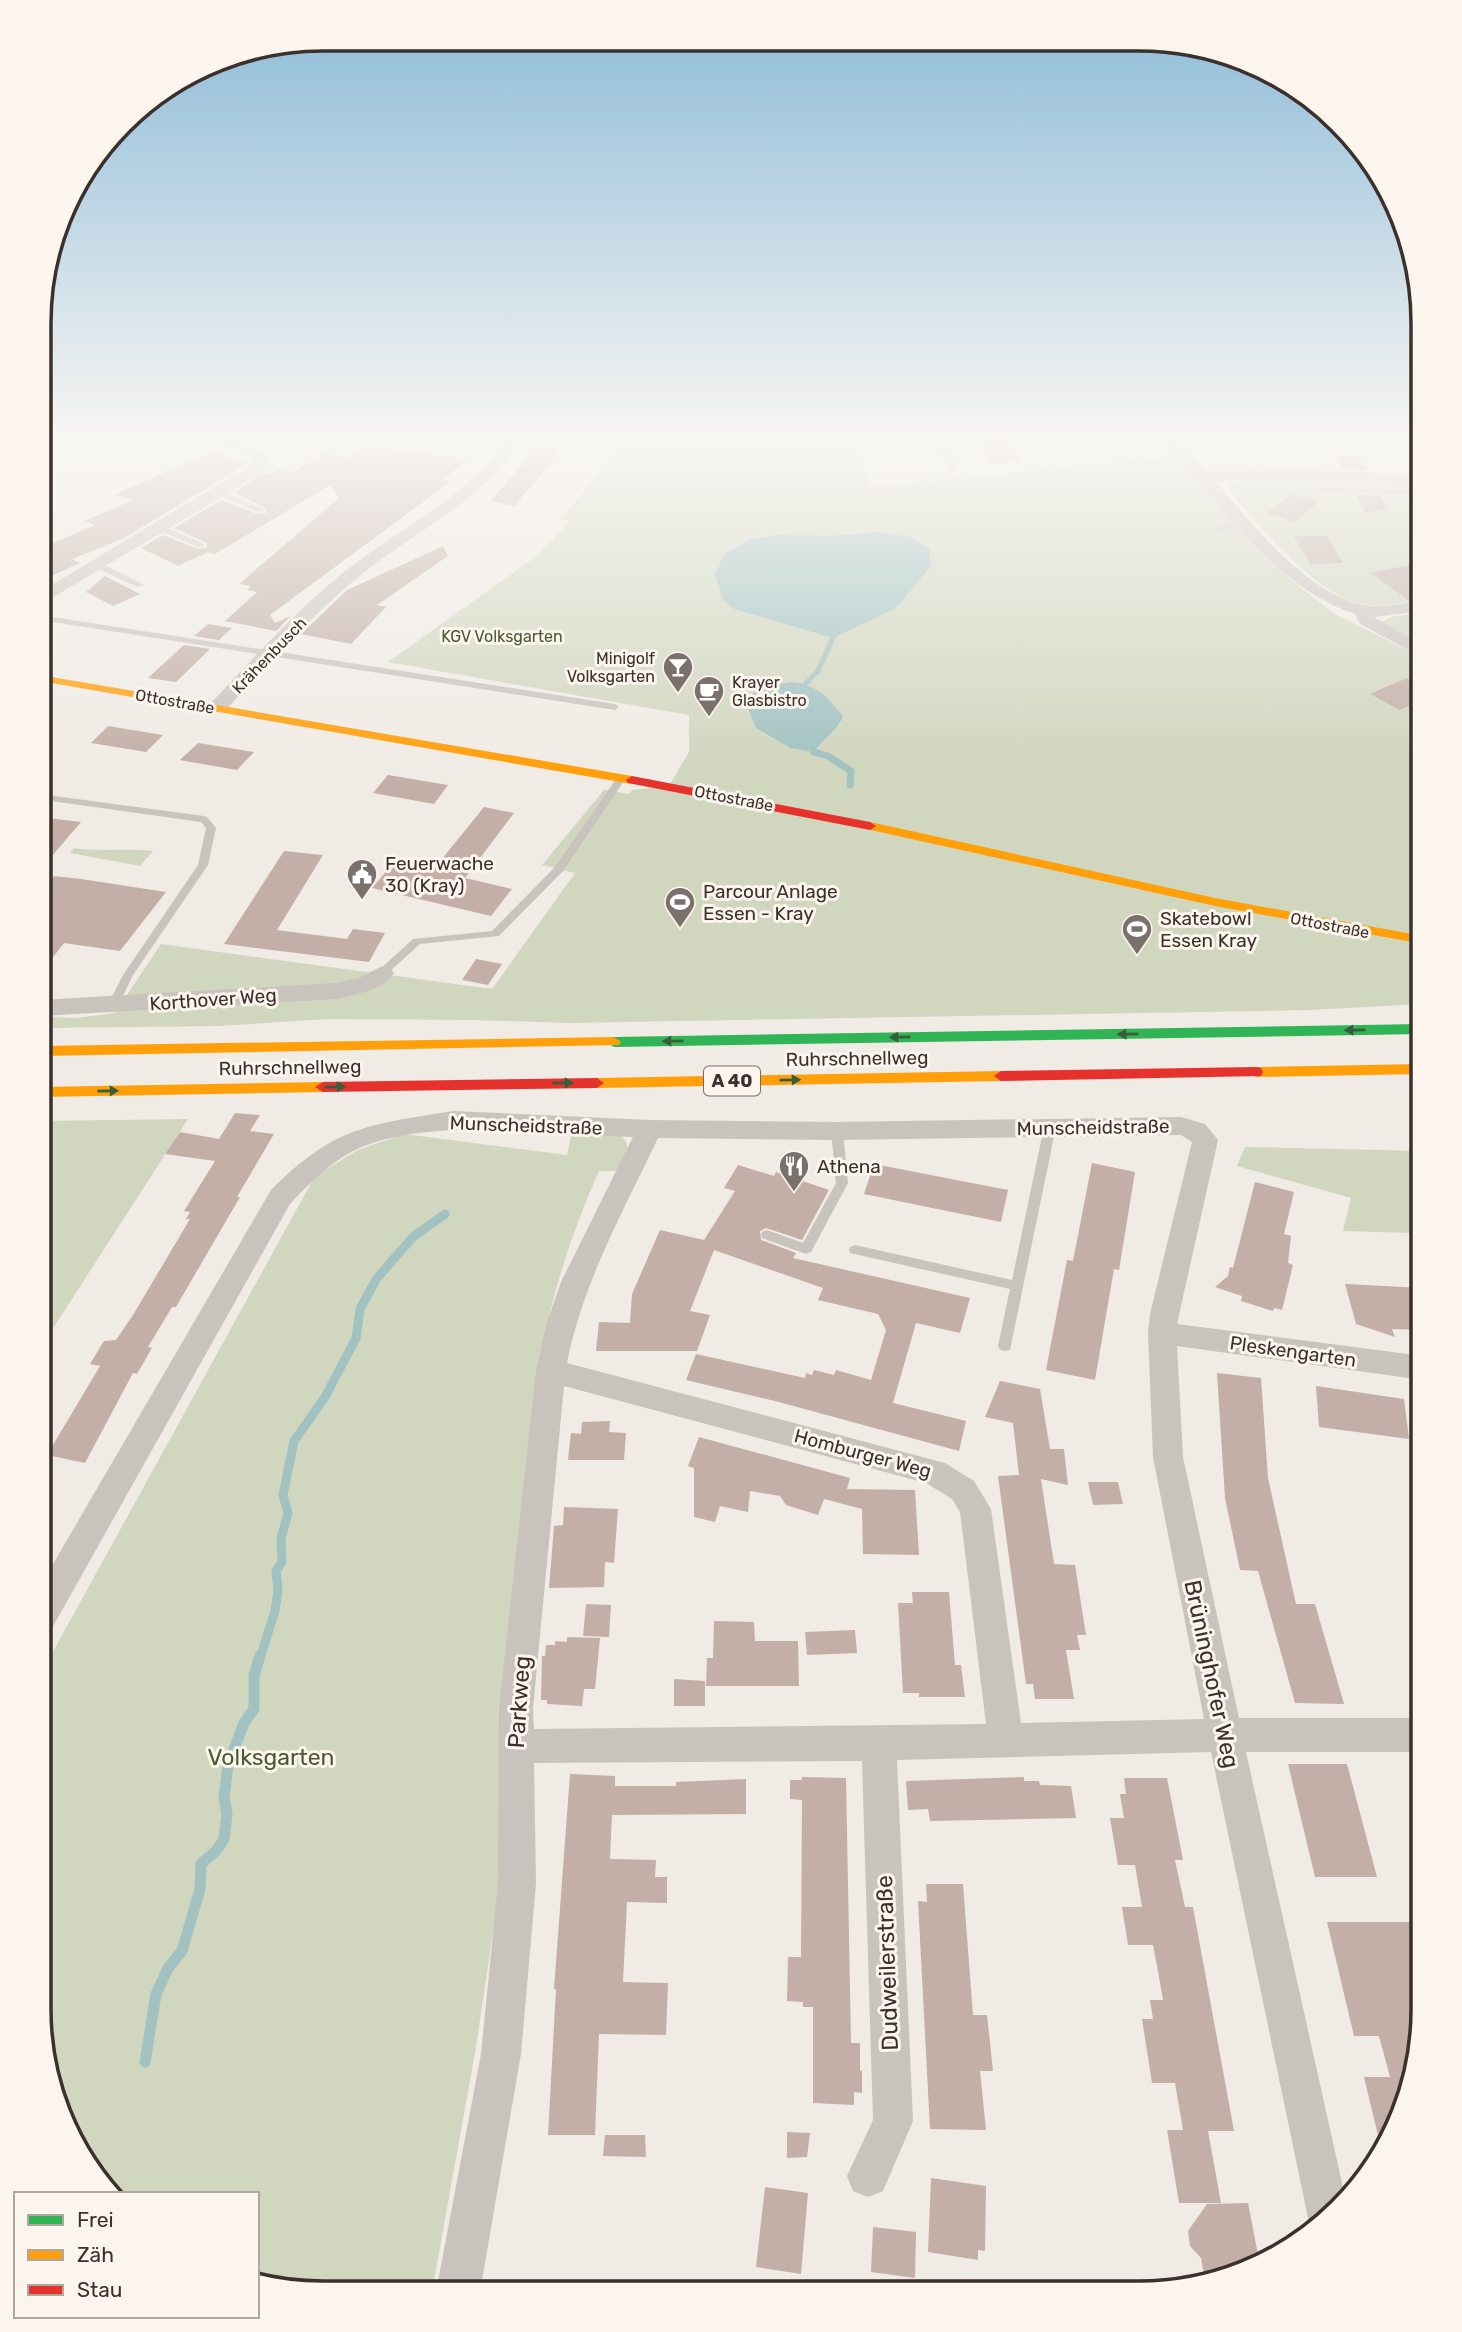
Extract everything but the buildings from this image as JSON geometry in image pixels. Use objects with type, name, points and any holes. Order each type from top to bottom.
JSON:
[{"type":"main road","name":"Ottostraße","points":[[51,680],[621,778],[859,824],[1335,927],[1411,938]]},
{"type":"main road","name":"Ruhrschnellweg","points":[[51,1051],[1411,1029]]},
{"type":"main road","name":"Ruhrschnellweg","points":[[51,1092],[1411,1069]]},
{"type":"street","points":[[51,594],[125,550]]},
{"type":"street","name":"Krähenbusch","points":[[217,708],[360,568],[384,550]]},
{"type":"street","points":[[1270,550],[1281,562],[1339,603],[1362,610],[1411,608]]},
{"type":"street","points":[[1362,610],[1366,620],[1411,646]]},
{"type":"street","name":"Korthover Weg","points":[[51,1008],[335,991],[367,983],[382,973]]},
{"type":"street","name":"Munscheidstraße","points":[[51,1598],[280,1197],[309,1168],[341,1146],[372,1133],[453,1120],[650,1129],[837,1131],[1181,1126],[1196,1130]]},
{"type":"street","name":"Parkweg","points":[[460,2281],[501,2054],[517,1883],[515,1746],[551,1370],[561,1322],[575,1282],[650,1129]]},
{"type":"street","name":"Brüninghofer Weg","points":[[1196,1130],[1205,1140],[1162,1332],[1168,1457],[1224,1735],[1327,2207]]},
{"type":"street","name":"Pleskengarten","points":[[1162,1332],[1411,1365]]},
{"type":"street","name":"Homburger Weg","points":[[551,1370],[934,1472],[963,1490],[975,1509],[1006,1741]]},
{"type":"street","points":[[515,1746],[879,1744],[1224,1735],[1411,1735]]},
{"type":"street","name":"Dudweilerstraße","points":[[868,2176],[893,2121],[879,1744]]},
{"type":"lane","points":[[99,566],[141,585]]},
{"type":"lane","points":[[51,619],[615,708]]},
{"type":"lane","points":[[382,973],[416,942],[495,934],[559,869],[621,778]]},
{"type":"lane","points":[[51,800],[204,819],[211,828],[203,865],[128,975],[113,1006]]},
{"type":"lane","points":[[1005,1346],[1050,1127]]},
{"type":"lane","points":[[767,1235],[806,1249],[842,1183],[837,1131]]},
{"type":"lane","points":[[855,1250],[1018,1286]]},
{"type":"green space","name":"KGV Volksgarten","points":[[543,550],[1262,550],[1286,576],[1335,614],[1411,652],[1411,1005],[1309,1010],[570,1023],[327,1019],[221,1026],[51,1028],[51,1017],[77,1018],[115,1013],[161,944],[492,989],[575,873],[542,865],[604,790],[629,794],[632,790],[669,786],[689,752],[689,715],[388,662]]},
{"type":"green space","points":[[1282,550],[1411,550],[1411,602],[1383,605],[1359,603],[1324,586]]},
{"type":"green space","points":[[1411,614],[1411,643],[1384,629],[1381,623],[1391,617]]},
{"type":"green space","points":[[74,848],[153,851],[140,866],[70,853]]},
{"type":"green space","points":[[188,1119],[51,1331],[51,1121]]},
{"type":"green space","name":"Volksgarten","points":[[572,1132],[617,1135],[624,1139],[627,1146],[620,1171],[599,1171],[562,1269],[543,1345],[500,1884],[476,2047],[434,2281],[305,2281],[259,2274],[259,2192],[121,2192],[87,2145],[65,2097],[51,2027],[51,1655],[315,1176],[358,1150],[404,1134],[567,1155]]},
{"type":"green space","points":[[1245,1147],[1411,1151],[1411,1233],[1343,1231],[1351,1198],[1237,1166]]},
{"type":"water","points":[[731,550],[929,550],[931,566],[896,608],[833,638],[734,609],[723,600],[715,574],[725,553]]},
{"type":"water","points":[[792,682],[815,689],[843,716],[814,752],[791,748],[756,728],[744,698],[766,686]]},
{"type":"waterway","points":[[806,683],[818,671],[833,638]]},
{"type":"waterway","points":[[814,752],[828,756],[851,771],[850,785]]},
{"type":"waterway","points":[[260,1658],[275,1611],[278,1590],[276,1571],[282,1562],[281,1539],[288,1513],[283,1495],[294,1441],[325,1397],[356,1338],[360,1309],[377,1278],[413,1237],[445,1214]]},
{"type":"waterway","points":[[145,2062],[156,1994],[168,1968],[182,1951],[200,1889],[201,1864],[216,1851],[224,1839],[227,1814],[224,1797],[228,1765],[244,1723],[254,1709],[254,1675],[260,1656]]},
{"type":"traffic: fast","points":[[614,1042],[1411,1029]]},
{"type":"traffic: slow","points":[[51,680],[632,780]]},
{"type":"traffic: slow","points":[[870,826],[1215,902],[1411,938]]},
{"type":"traffic: slow","points":[[51,1051],[614,1042]]},
{"type":"traffic: slow","points":[[1256,1072],[1411,1069]]},
{"type":"traffic: slow","points":[[597,1083],[1001,1076]]},
{"type":"traffic: slow","points":[[51,1092],[323,1087]]},
{"type":"traffic: jam","points":[[632,780],[870,826]]},
{"type":"traffic: jam","points":[[1001,1076],[1256,1072]]},
{"type":"traffic: jam","points":[[323,1087],[597,1083]]},
{"type":"place","name":"Minigolf Volksgarten","points":[[678,694]]},
{"type":"place","name":"Krayer Glasbistro","points":[[709,718]]},
{"type":"place","name":"Feuerwache 30 (Kray)","points":[[362,901]]},
{"type":"place","name":"Parcour Anlage Essen - Kray","points":[[680,929]]},
{"type":"place","name":"Skatebowl Essen Kray","points":[[1137,956]]},
{"type":"place","name":"Athena","points":[[794,1193]]}]
